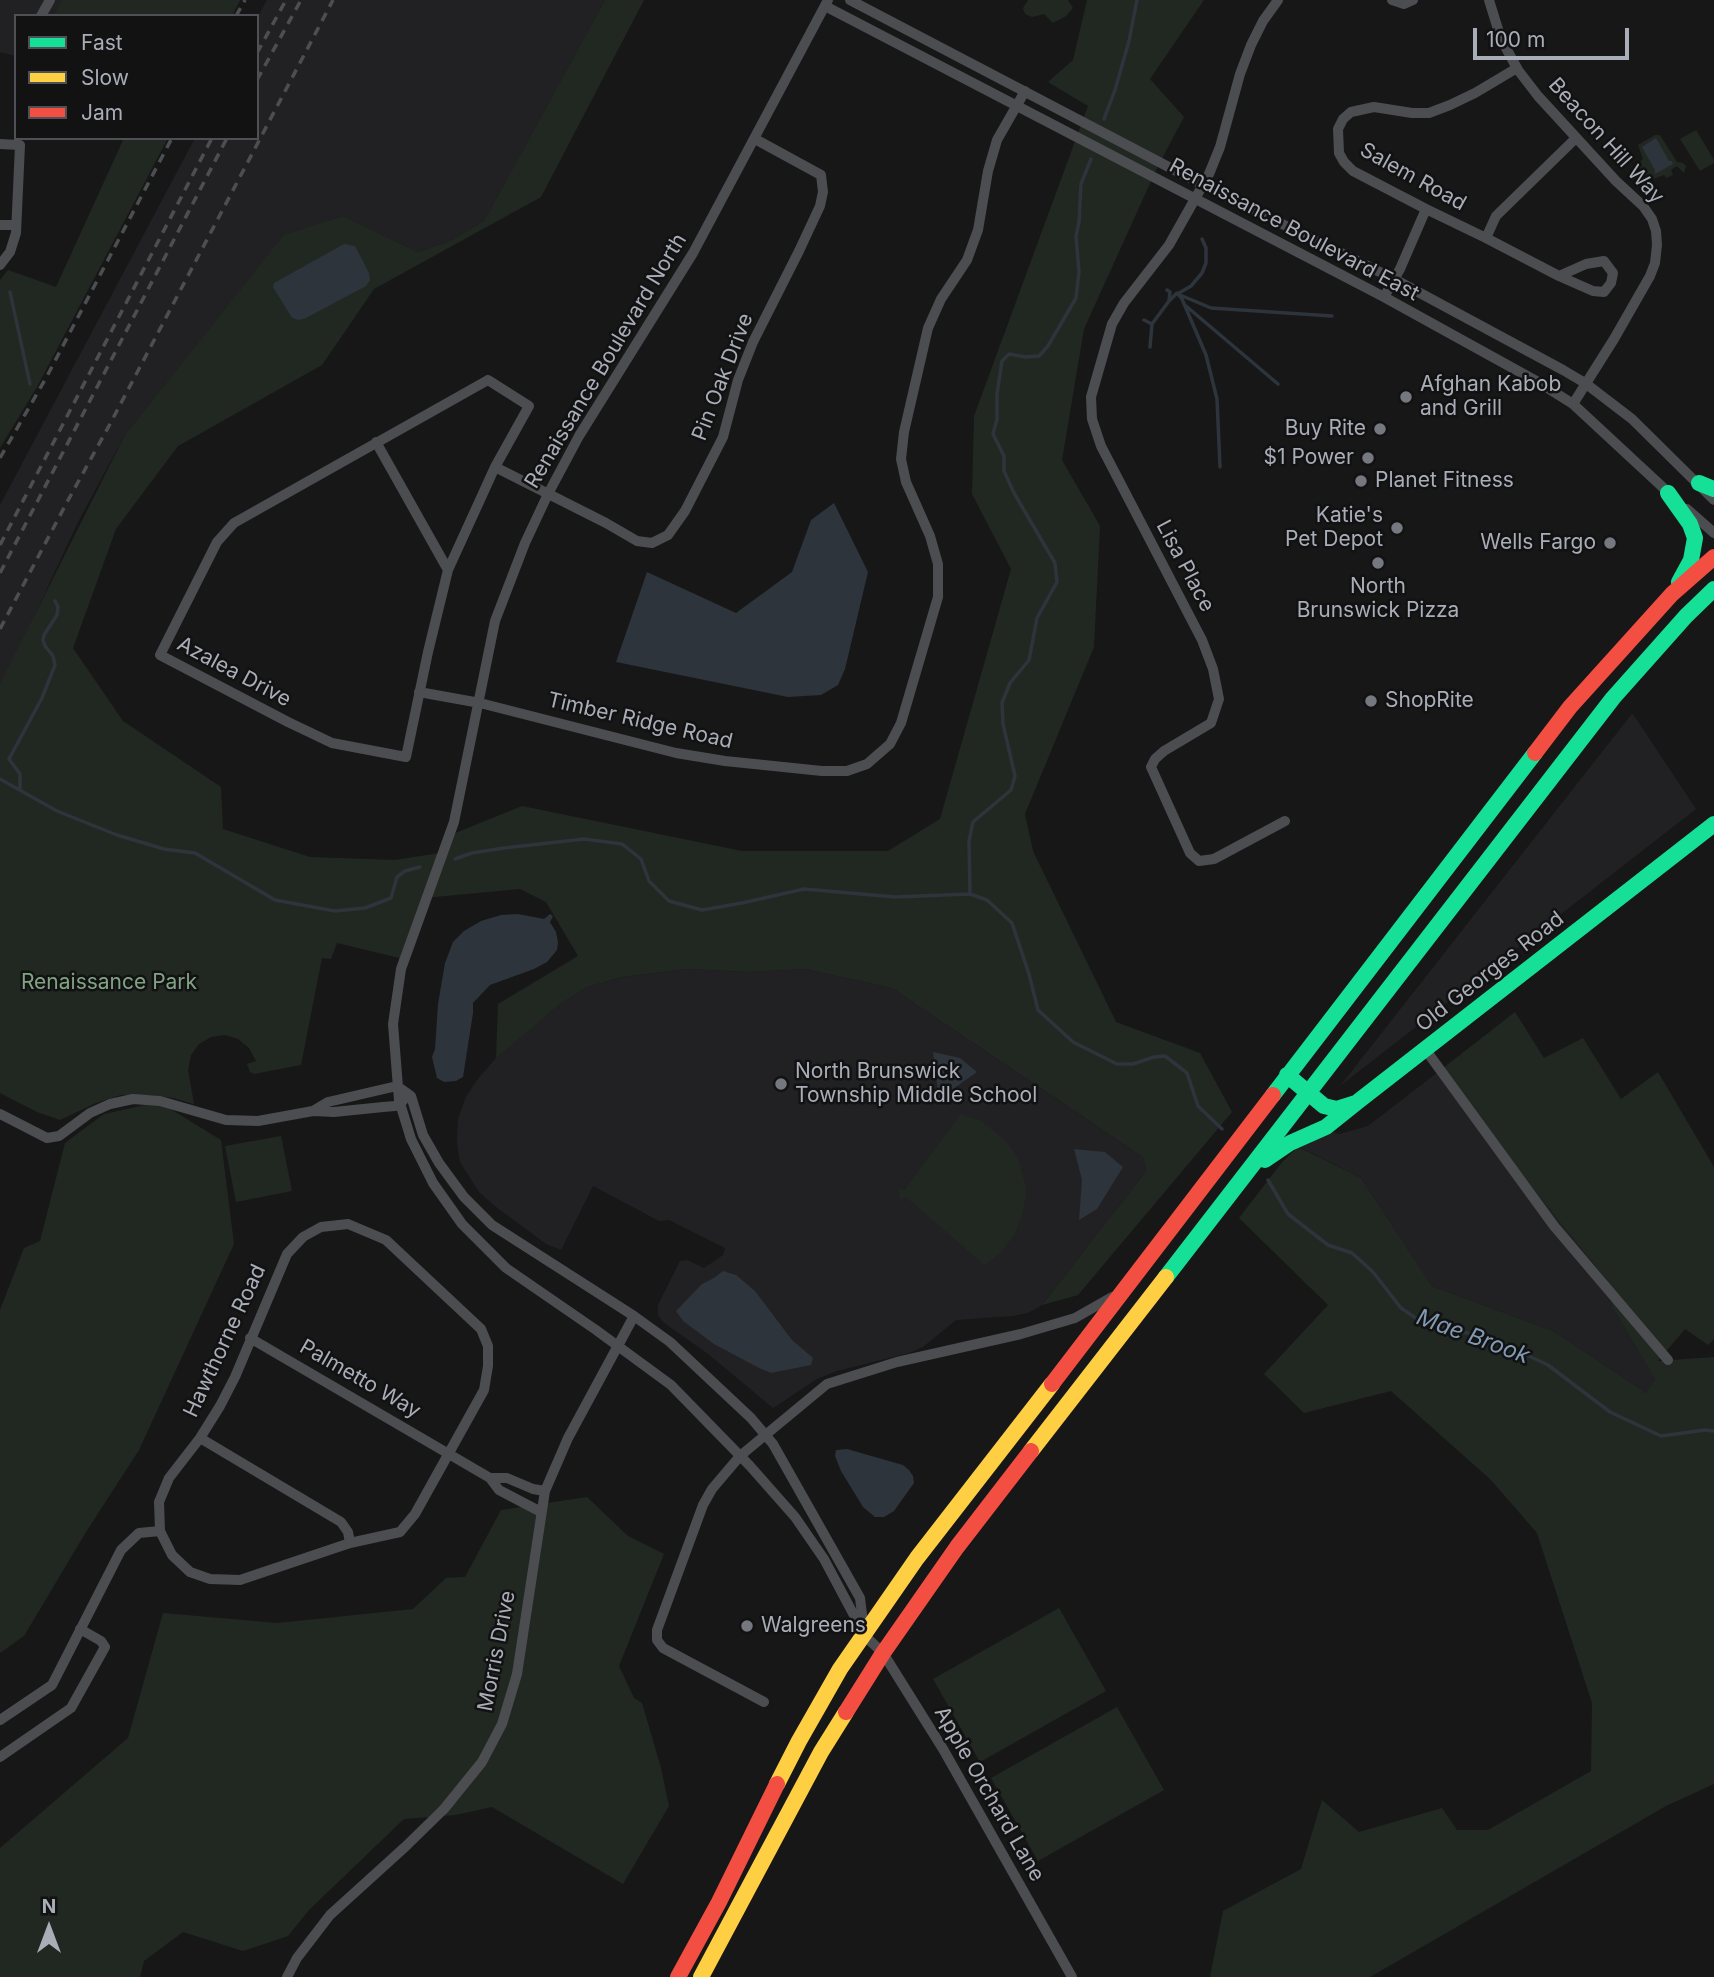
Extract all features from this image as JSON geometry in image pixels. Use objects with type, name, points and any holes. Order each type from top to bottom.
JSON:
[{"type":"main road","points":[[1668,493],[1690,524],[1695,538],[1691,560],[1672,594]]},
{"type":"main road","points":[[678,1977],[719,1902],[799,1741],[840,1669],[917,1558],[1556,724],[1672,594],[1714,557]]},
{"type":"main road","points":[[701,1977],[821,1752],[883,1653],[957,1547],[1613,698],[1686,616],[1714,589]]},
{"type":"main road","name":"Old Georges Road","points":[[1249,1170],[1290,1143],[1326,1127],[1714,824]]},
{"type":"main road","points":[[1287,1075],[1324,1106],[1337,1109],[1356,1103]]},
{"type":"street","name":"Renaissance Boulevard East","points":[[850,0],[1203,184],[1394,279],[1585,383],[1632,419],[1706,486],[1714,500]]},
{"type":"street","name":"Lisa Place","points":[[1278,0],[1251,45],[1220,147],[1203,184],[1169,245],[1124,303],[1112,324],[1091,397],[1092,419],[1101,446],[1202,640],[1213,669],[1219,699],[1211,723],[1164,751],[1154,759],[1151,767],[1190,853],[1199,861],[1214,859],[1285,821]]},
{"type":"street","points":[[1392,0],[1404,4],[1413,0]]},
{"type":"street","name":"Beacon Hill Way","points":[[1489,0],[1501,39],[1517,68],[1538,96],[1643,206],[1652,219],[1657,245],[1650,276],[1573,404]]},
{"type":"street","name":"Renaissance Boulevard East","points":[[826,3],[1538,382],[1573,404],[1714,533]]},
{"type":"street","name":"Renaissance Boulevard North","points":[[826,3],[693,253],[579,436],[525,543],[495,621],[454,822],[401,969],[393,1024],[397,1086],[411,1139],[433,1183],[462,1224],[506,1268],[671,1385],[795,1517],[824,1559],[865,1636]]},
{"type":"street","name":"Salem Road","points":[[1517,68],[1475,93],[1429,113],[1374,107],[1350,112],[1338,129],[1339,153],[1353,172],[1559,276],[1593,291],[1604,292],[1613,273],[1604,261],[1586,264],[1559,276]]},
{"type":"street","name":"Timber Ridge Road","points":[[480,703],[676,753],[822,771],[847,771],[867,764],[890,744],[901,723],[938,597],[938,564],[930,536],[906,482],[901,459],[904,432],[929,328],[941,299],[967,260],[978,230],[988,171],[997,140],[1026,91]]},
{"type":"street","points":[[1486,238],[1496,216],[1576,138]]},
{"type":"street","name":"Pin Oak Drive","points":[[548,494],[637,541],[652,542],[668,536],[685,511],[723,437],[738,380],[753,342],[821,206],[821,175],[755,139]]},
{"type":"street","points":[[0,144],[20,145],[13,246],[0,265]]},
{"type":"street","points":[[1384,298],[1426,209]]},
{"type":"street","points":[[0,225],[16,225]]},
{"type":"street","name":"Azalea Drive","points":[[488,380],[529,406],[495,467],[448,570],[406,757],[332,743],[160,655],[217,542],[234,523],[376,442],[488,380]]},
{"type":"street","points":[[376,442],[448,570]]},
{"type":"street","points":[[495,467],[548,494]]},
{"type":"street","points":[[419,692],[480,703]]},
{"type":"street","points":[[1425,1049],[1554,1226],[1668,1360]]},
{"type":"street","points":[[313,1111],[328,1101],[397,1086],[411,1097],[423,1135],[439,1163],[464,1197],[492,1225],[634,1316],[670,1342],[713,1380],[765,1434],[796,1482],[860,1598],[865,1636]]},
{"type":"street","points":[[0,1114],[47,1138],[59,1136],[90,1113],[110,1104],[133,1099],[160,1101],[226,1120],[258,1121],[313,1111],[334,1112],[383,1107],[411,1097]]},
{"type":"street","name":"Hawthorne Road","points":[[348,1224],[386,1240],[481,1329],[488,1346],[484,1390],[415,1514],[400,1532],[350,1543],[240,1580],[210,1579],[190,1572],[172,1555],[160,1531],[159,1502],[169,1478],[200,1438],[234,1377],[287,1254],[303,1237],[321,1227],[348,1224]]},
{"type":"street","points":[[764,1702],[663,1648],[657,1640],[657,1630],[704,1505],[712,1489],[740,1456],[827,1384],[897,1362],[1021,1334],[1075,1318],[1123,1291]]},
{"type":"street","name":"Morris Drive","points":[[287,1977],[297,1958],[330,1915],[444,1809],[482,1762],[502,1724],[517,1674],[545,1491],[568,1438],[634,1316]]},
{"type":"street","name":"Palmetto Way","points":[[250,1338],[450,1454]]},
{"type":"street","points":[[200,1438],[341,1522],[348,1532],[350,1543]]},
{"type":"street","points":[[450,1454],[490,1478],[499,1490],[541,1512]]},
{"type":"street","points":[[490,1478],[507,1478],[545,1491]]},
{"type":"street","points":[[0,1720],[52,1685],[121,1550],[139,1533],[160,1531]]},
{"type":"street","points":[[0,1757],[71,1708],[104,1647],[102,1641],[80,1629]]},
{"type":"street","name":"Apple Orchard Lane","points":[[865,1636],[883,1653],[943,1749],[1072,1977]]},
{"type":"shaded area","points":[[0,0],[240,0],[233,14],[14,14],[14,56],[0,52]]},
{"type":"shaded area","points":[[267,0],[605,0],[484,221],[450,241],[418,252],[343,216],[284,236],[125,435],[78,522],[0,690],[0,505],[194,140],[259,140],[259,14]]},
{"type":"shaded area","points":[[1656,138],[1673,164],[1655,174],[1642,147]]},
{"type":"shaded area","points":[[344,244],[355,246],[369,273],[370,280],[366,286],[306,318],[292,318],[273,287],[274,283]]},
{"type":"shaded area","points":[[834,503],[868,572],[845,669],[838,685],[821,695],[788,697],[616,662],[647,572],[736,613],[792,572],[811,520]]},
{"type":"shaded area","points":[[1633,714],[1696,809],[1340,1086],[1631,715]]},
{"type":"shaded area","points":[[518,914],[544,919],[550,914],[553,916],[550,922],[556,932],[557,950],[547,962],[534,969],[490,985],[473,1003],[463,1077],[444,1082],[437,1078],[432,1057],[445,963],[453,942],[464,931],[481,921],[501,915]]},
{"type":"shaded area","points":[[687,969],[748,972],[805,969],[892,988],[1143,1157],[1146,1171],[1042,1305],[1028,1313],[1013,1316],[956,1320],[923,1347],[817,1379],[773,1408],[708,1354],[663,1322],[658,1315],[658,1305],[680,1261],[687,1260],[704,1268],[723,1255],[725,1248],[669,1220],[659,1221],[593,1186],[561,1250],[546,1244],[496,1207],[479,1192],[460,1162],[457,1143],[458,1119],[466,1097],[496,1058],[523,1034],[560,1004],[587,987],[622,977]]},
{"type":"shaded area","points":[[933,1052],[960,1058],[977,1072],[939,1099]]},
{"type":"shaded area","points":[[1438,1072],[1606,1279],[1612,1307],[1655,1379],[1646,1393],[1553,1331],[1432,1286],[1361,1178],[1295,1145],[1311,1124],[1339,1134],[1368,1126]]},
{"type":"shaded area","points":[[1074,1149],[1105,1152],[1123,1167],[1097,1209],[1079,1220],[1082,1180]]},
{"type":"shaded area","points":[[723,1271],[736,1275],[755,1291],[792,1340],[813,1358],[811,1365],[771,1373],[714,1344],[683,1321],[676,1311],[702,1284]]},
{"type":"shaded area","points":[[847,1449],[903,1465],[909,1470],[914,1483],[894,1511],[884,1517],[875,1517],[863,1507],[835,1456],[836,1450]]},
{"type":"green space","points":[[62,0],[240,0],[233,14],[55,14]]},
{"type":"green space","name":"Renaissance Park","points":[[605,0],[644,0],[541,197],[374,289],[322,365],[178,446],[116,529],[73,648],[123,721],[221,787],[223,829],[310,857],[395,860],[446,852],[448,836],[522,806],[742,851],[888,851],[940,819],[1011,569],[972,494],[974,416],[1088,106],[1048,82],[1073,60],[1087,0],[1204,0],[1150,79],[1184,117],[1157,168],[1084,329],[1062,460],[1100,526],[1094,647],[1025,814],[1033,851],[1116,1022],[1200,1053],[1232,1112],[1078,1295],[1042,1305],[1146,1171],[1143,1157],[892,988],[805,969],[748,972],[687,969],[622,977],[587,987],[560,1004],[496,1058],[498,1004],[578,956],[546,902],[520,889],[424,898],[404,959],[337,943],[331,959],[322,958],[301,1065],[254,1074],[250,1072],[247,1064],[256,1061],[249,1048],[238,1039],[225,1035],[211,1037],[199,1044],[191,1055],[188,1070],[194,1104],[150,1095],[121,1095],[60,1120],[37,1112],[0,1093],[0,684],[125,435],[284,235],[343,216],[418,252],[450,241],[484,221]]},
{"type":"green space","points":[[1028,0],[1068,0],[1073,8],[1066,16],[1053,23],[1044,14],[1032,17],[1025,14],[1023,8]]},
{"type":"green space","points":[[1696,130],[1714,160],[1714,163],[1700,171],[1680,139]]},
{"type":"green space","points":[[1660,135],[1677,162],[1686,166],[1684,173],[1677,166],[1671,170],[1673,175],[1666,178],[1664,175],[1648,181],[1638,178],[1636,171],[1643,159],[1638,145]]},
{"type":"green space","points":[[123,140],[167,140],[37,387],[0,448],[0,280],[8,270],[56,287]]},
{"type":"green space","points":[[1515,1012],[1544,1058],[1583,1038],[1621,1099],[1658,1072],[1714,1167],[1714,1339],[1708,1345],[1685,1329],[1658,1361],[1714,1357],[1714,1784],[1666,1806],[1370,1977],[1210,1977],[1223,1911],[1301,1869],[1322,1800],[1359,1832],[1442,1808],[1457,1830],[1488,1830],[1591,1771],[1592,1703],[1537,1533],[1491,1480],[1391,1391],[1304,1413],[1264,1374],[1328,1305],[1239,1218],[1283,1161],[1298,1147],[1361,1178],[1432,1286],[1553,1331],[1646,1393],[1655,1379],[1612,1307],[1606,1279],[1438,1072]]},
{"type":"green space","points":[[159,1102],[221,1140],[234,1244],[139,1450],[24,1636],[0,1653],[0,1310],[24,1248],[40,1241],[65,1143],[104,1114]]},
{"type":"green space","points":[[961,1114],[981,1121],[1006,1141],[1018,1159],[1026,1191],[1023,1213],[1015,1233],[1002,1251],[985,1265],[906,1197],[900,1199],[899,1189],[905,1190]]},
{"type":"green space","points":[[281,1136],[292,1191],[236,1202],[225,1146]]},
{"type":"green space","points":[[587,1497],[628,1536],[664,1554],[619,1666],[634,1698],[642,1703],[669,1806],[623,1884],[492,1807],[455,1815],[404,1819],[309,1910],[288,1936],[243,1951],[183,1932],[144,1961],[140,1977],[0,1977],[0,1848],[128,1738],[163,1613],[277,1623],[413,1609],[446,1578],[465,1577],[501,1510]]},
{"type":"green space","points":[[1059,1608],[1106,1691],[980,1762],[933,1679]]},
{"type":"green space","points":[[1117,1707],[1164,1790],[1038,1861],[991,1778]]},
{"type":"waterway","points":[[1104,119],[1129,41],[1137,0]]},
{"type":"waterway","points":[[970,894],[969,841],[973,822],[1011,790],[1015,776],[1003,724],[1002,703],[1010,683],[1029,660],[1037,618],[1057,582],[1055,563],[1014,493],[1004,471],[1004,456],[993,434],[997,419],[997,394],[1002,361],[1009,354],[1039,356],[1048,346],[1076,298],[1079,272],[1076,236],[1081,184],[1091,159]]},
{"type":"waterway","points":[[1179,293],[1191,286],[1202,273],[1206,263],[1206,248],[1202,239]]},
{"type":"waterway","points":[[1167,290],[1170,292],[1169,300]]},
{"type":"waterway","points":[[10,292],[30,384]]},
{"type":"waterway","points":[[1144,320],[1152,324],[1177,293],[1182,299],[1206,355],[1217,399],[1220,467]]},
{"type":"waterway","points":[[1180,295],[1211,308],[1332,316]]},
{"type":"waterway","points":[[1186,306],[1278,384]]},
{"type":"waterway","points":[[1150,347],[1152,324]]},
{"type":"waterway","points":[[20,790],[20,774],[9,759],[42,698],[55,665],[43,640],[57,615],[58,607],[55,601]]},
{"type":"waterway","points":[[0,779],[57,811],[117,835],[164,849],[195,853],[275,900],[335,911],[365,908],[391,898],[397,877],[405,871],[420,867]]},
{"type":"waterway","points":[[455,859],[472,853],[504,848],[584,839],[622,844],[641,859],[649,881],[669,901],[702,910],[804,889],[895,897],[970,894],[987,900],[1012,923],[1038,1010],[1073,1042],[1117,1064],[1133,1064],[1165,1056],[1187,1073],[1198,1106],[1222,1129]]},
{"type":"waterway","name":"Mae Brook","points":[[1268,1180],[1288,1214],[1328,1245],[1352,1253],[1373,1272],[1401,1308],[1420,1321],[1495,1340],[1548,1365],[1610,1412],[1661,1436],[1714,1431]]},
{"type":"railway","points":[[237,14],[245,0]]},
{"type":"railway","points":[[259,49],[286,0]]},
{"type":"railway","points":[[259,76],[301,0]]},
{"type":"railway","points":[[0,629],[333,0]]},
{"type":"railway","points":[[0,458],[46,378],[171,140]]},
{"type":"railway","points":[[0,545],[211,140]]},
{"type":"railway","points":[[0,573],[226,140]]},
{"type":"traffic: fast","points":[[1699,483],[1714,489]]},
{"type":"traffic: fast","points":[[1668,493],[1690,524],[1695,538],[1691,560],[1679,582]]},
{"type":"traffic: fast","points":[[1166,1277],[1613,698],[1686,616],[1714,589]]},
{"type":"traffic: fast","points":[[1273,1095],[1535,753]]},
{"type":"traffic: fast","points":[[1287,1075],[1324,1106],[1337,1109],[1356,1103],[1714,824]]},
{"type":"traffic: fast","points":[[1265,1160],[1290,1143],[1326,1127],[1356,1103]]},
{"type":"traffic: slow","points":[[1031,1451],[1166,1277]]},
{"type":"traffic: slow","points":[[777,1784],[840,1669],[917,1558],[1052,1384]]},
{"type":"traffic: slow","points":[[701,1977],[821,1752],[846,1712]]},
{"type":"traffic: jam","points":[[1535,753],[1570,707],[1672,594],[1714,557]]},
{"type":"traffic: jam","points":[[1052,1384],[1273,1095]]},
{"type":"traffic: jam","points":[[846,1712],[883,1653],[957,1547],[1031,1451]]},
{"type":"traffic: jam","points":[[678,1977],[719,1902],[777,1784]]},
{"type":"place","name":"Afghan Kabob and Grill","points":[[1406,397]]},
{"type":"place","name":"Buy Rite","points":[[1380,429]]},
{"type":"place","name":"$1 Power","points":[[1368,458]]},
{"type":"place","name":"Planet Fitness","points":[[1361,481]]},
{"type":"place","name":"Katie's Pet Depot","points":[[1397,528]]},
{"type":"place","name":"Wells Fargo","points":[[1610,543]]},
{"type":"place","name":"North Brunswick Pizza","points":[[1378,563]]},
{"type":"place","name":"ShopRite","points":[[1371,701]]},
{"type":"place","name":"North Brunswick Township Middle School","points":[[781,1084]]},
{"type":"place","name":"Walgreens","points":[[747,1626]]}]
